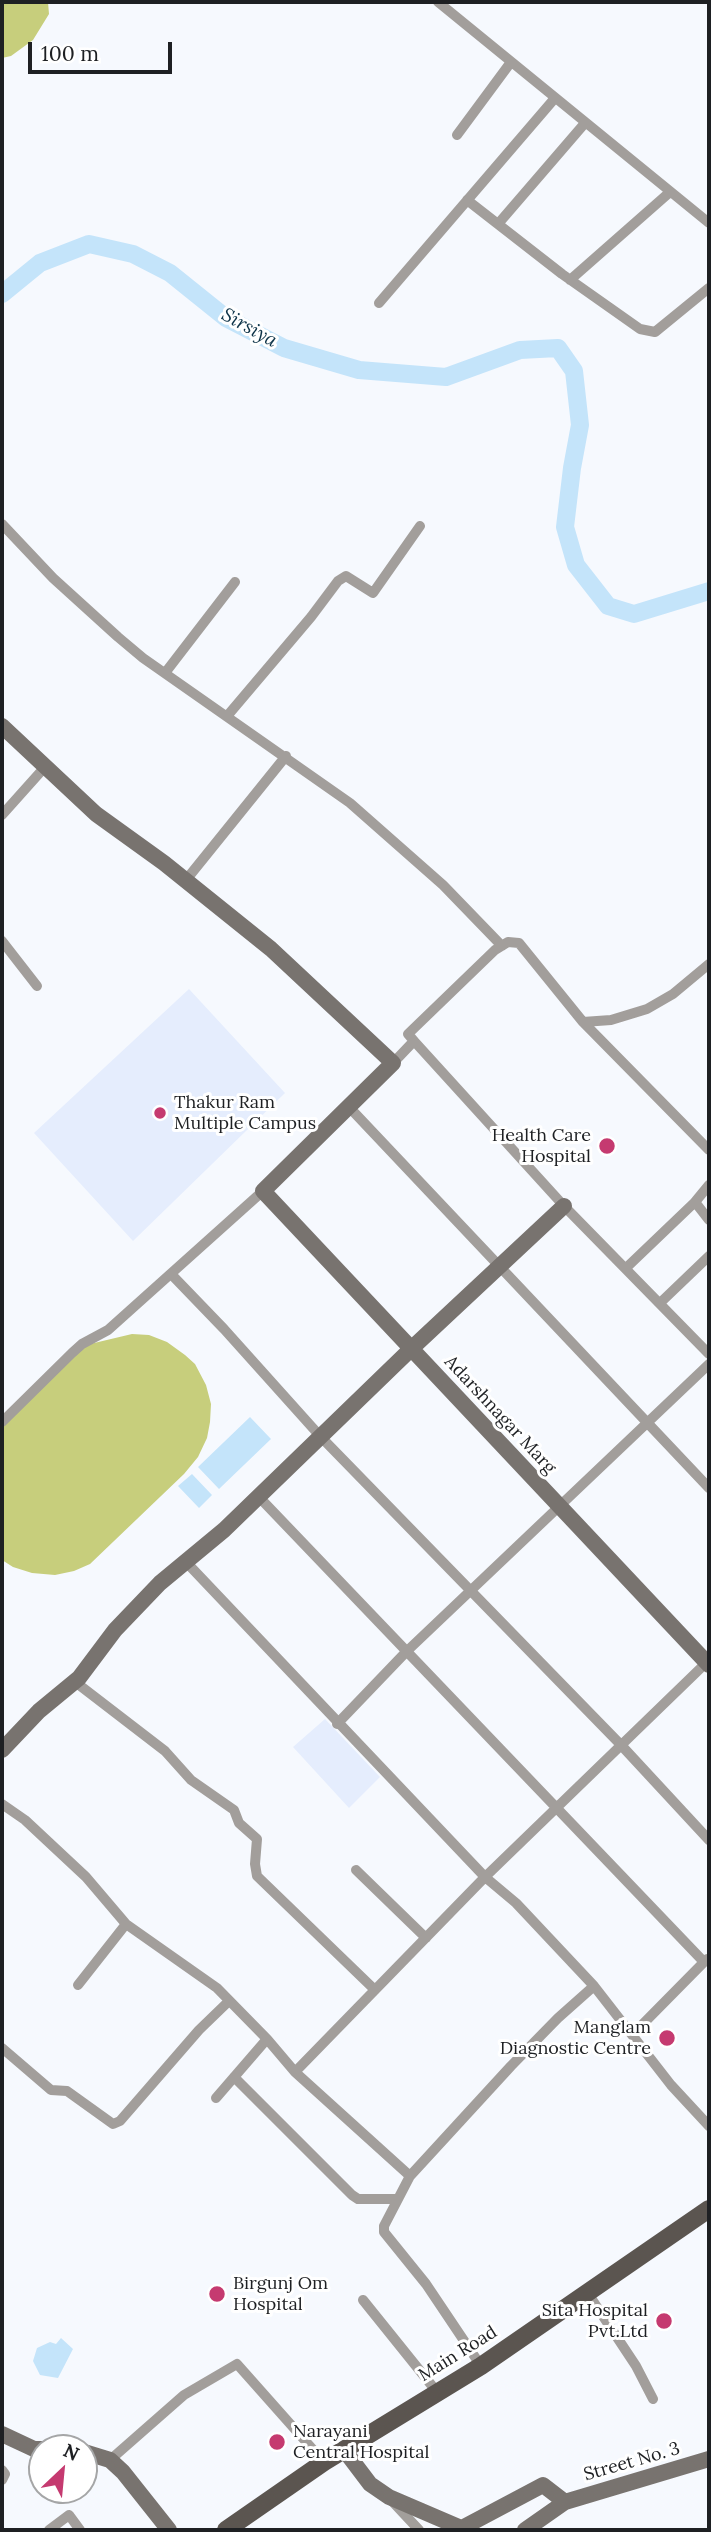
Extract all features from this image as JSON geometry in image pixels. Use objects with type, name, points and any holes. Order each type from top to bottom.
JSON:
[{"type":"main road","name":"Main Road","points":[[226,2530],[324,2462],[481,2366],[709,2209]]},
{"type":"street","points":[[438,2],[709,223]]},
{"type":"street","points":[[457,135],[511,62]]},
{"type":"street","points":[[379,303],[555,98]]},
{"type":"street","points":[[498,224],[585,123]]},
{"type":"street","points":[[570,280],[670,192]]},
{"type":"street","points":[[467,200],[570,280],[640,329],[655,332],[709,288]]},
{"type":"street","points":[[2,524],[53,578],[118,637],[164,673],[286,755],[350,803],[443,885],[502,946]]},
{"type":"street","points":[[228,715],[338,581],[346,576],[373,593],[420,526]]},
{"type":"street","points":[[164,673],[235,582]]},
{"type":"street","points":[[2,726],[96,814],[186,880],[271,949],[393,1063]]},
{"type":"street","points":[[186,880],[286,755]]},
{"type":"street","points":[[2,816],[44,768]]},
{"type":"street","points":[[2,941],[37,986]]},
{"type":"street","points":[[709,1150],[583,1022],[519,943],[508,942],[495,950],[408,1034],[564,1206],[709,1354]]},
{"type":"street","points":[[583,1022],[611,1020],[647,1009],[673,994],[709,964]]},
{"type":"street","points":[[2,1422],[82,1344],[108,1330],[263,1191],[414,1041]]},
{"type":"street","points":[[349,1107],[709,1488]]},
{"type":"street","points":[[626,1268],[695,1202],[709,1185]]},
{"type":"street","name":"Adarshnagar Marg","points":[[263,1191],[708,1662]]},
{"type":"street","points":[[695,1202],[709,1220]]},
{"type":"street","points":[[2,1750],[39,1711],[74,1681],[115,1630],[160,1583],[187,1563],[564,1206]]},
{"type":"street","points":[[660,1303],[709,1256]]},
{"type":"street","points":[[171,1275],[224,1329],[320,1437],[621,1745],[709,1840]]},
{"type":"street","points":[[337,1724],[471,1590],[709,1364]]},
{"type":"street","points":[[258,1496],[555,1809],[707,1959],[633,2034]]},
{"type":"street","points":[[187,1563],[337,1724],[485,1877],[516,1903],[594,1986],[671,2085],[709,2126]]},
{"type":"street","points":[[295,2073],[485,1877],[708,1662]]},
{"type":"street","points":[[74,1681],[165,1751],[191,1780],[234,1810],[239,1823],[257,1839],[257,1876],[375,1990]]},
{"type":"street","points":[[2,1804],[24,1820],[86,1877],[127,1924],[208,1981],[267,2039],[295,2073],[410,2176]]},
{"type":"street","points":[[356,1870],[426,1938]]},
{"type":"street","points":[[78,1985],[127,1924]]},
{"type":"street","points":[[481,2366],[426,2284],[384,2232],[397,2199],[410,2176],[511,2066],[594,1986]]},
{"type":"street","points":[[2,2048],[51,2090],[66,2091],[113,2124],[120,2121],[229,2001]]},
{"type":"street","points":[[216,2098],[267,2039]]},
{"type":"street","points":[[234,2077],[352,2195],[358,2199],[397,2199]]},
{"type":"street","points":[[587,2292],[636,2366],[653,2399]]},
{"type":"street","points":[[363,2300],[437,2392]]},
{"type":"street","points":[[110,2460],[184,2395],[237,2364],[324,2462]]},
{"type":"street","points":[[2,2434],[28,2446]]},
{"type":"street","points":[[345,2451],[370,2484],[389,2497],[463,2530],[543,2486],[565,2502]]},
{"type":"street","points":[[98,2456],[110,2460],[123,2472],[169,2530]]},
{"type":"street","name":"Street No. 3","points":[[524,2530],[565,2502],[709,2459]]},
{"type":"street","points":[[2,2470],[5,2474],[2,2480]]},
{"type":"street","points":[[389,2497],[419,2530]]},
{"type":"street","points":[[49,2530],[69,2515],[80,2530]]},
{"type":"shaded area","name":"Thakur Ram Multiple Campus","points":[[189,989],[285,1093],[133,1241],[34,1133]]},
{"type":"shaded area","points":[[325,1719],[380,1777],[349,1808],[293,1747]]},
{"type":"green space","points":[[2,2],[48,2],[49,14],[33,40],[11,56],[2,58]]},
{"type":"green space","points":[[132,1334],[149,1335],[167,1342],[195,1364],[206,1385],[211,1404],[207,1438],[198,1457],[184,1474],[90,1564],[55,1575],[32,1573],[13,1567],[2,1560],[2,1426],[79,1351],[90,1344]]},
{"type":"water","points":[[250,1417],[271,1439],[219,1489],[198,1467]]},
{"type":"water","points":[[192,1474],[212,1495],[199,1508],[178,1486]]},
{"type":"water","points":[[61,2338],[73,2349],[58,2378],[40,2375],[33,2361],[37,2348],[50,2342],[56,2344]]},
{"type":"waterway","name":"Sirsiya","points":[[2,294],[40,263],[89,244],[133,254],[170,273],[226,318],[284,348],[359,370],[446,377],[520,350],[558,348],[574,371],[580,425],[565,527],[576,565],[608,606],[634,614],[709,591]]},
{"type":"place","name":"Thakur Ram Multiple Campus","points":[[160,1113]]},
{"type":"place","name":"Health Care Hospital","points":[[607,1146]]},
{"type":"place","name":"Manglam Diagnostic Centre","points":[[667,2038]]},
{"type":"place","name":"Birgunj Om Hospital","points":[[217,2294]]},
{"type":"place","name":"Sita Hospital Pvt.Ltd","points":[[664,2321]]},
{"type":"place","name":"Narayani Central Hospital","points":[[277,2442]]}]
